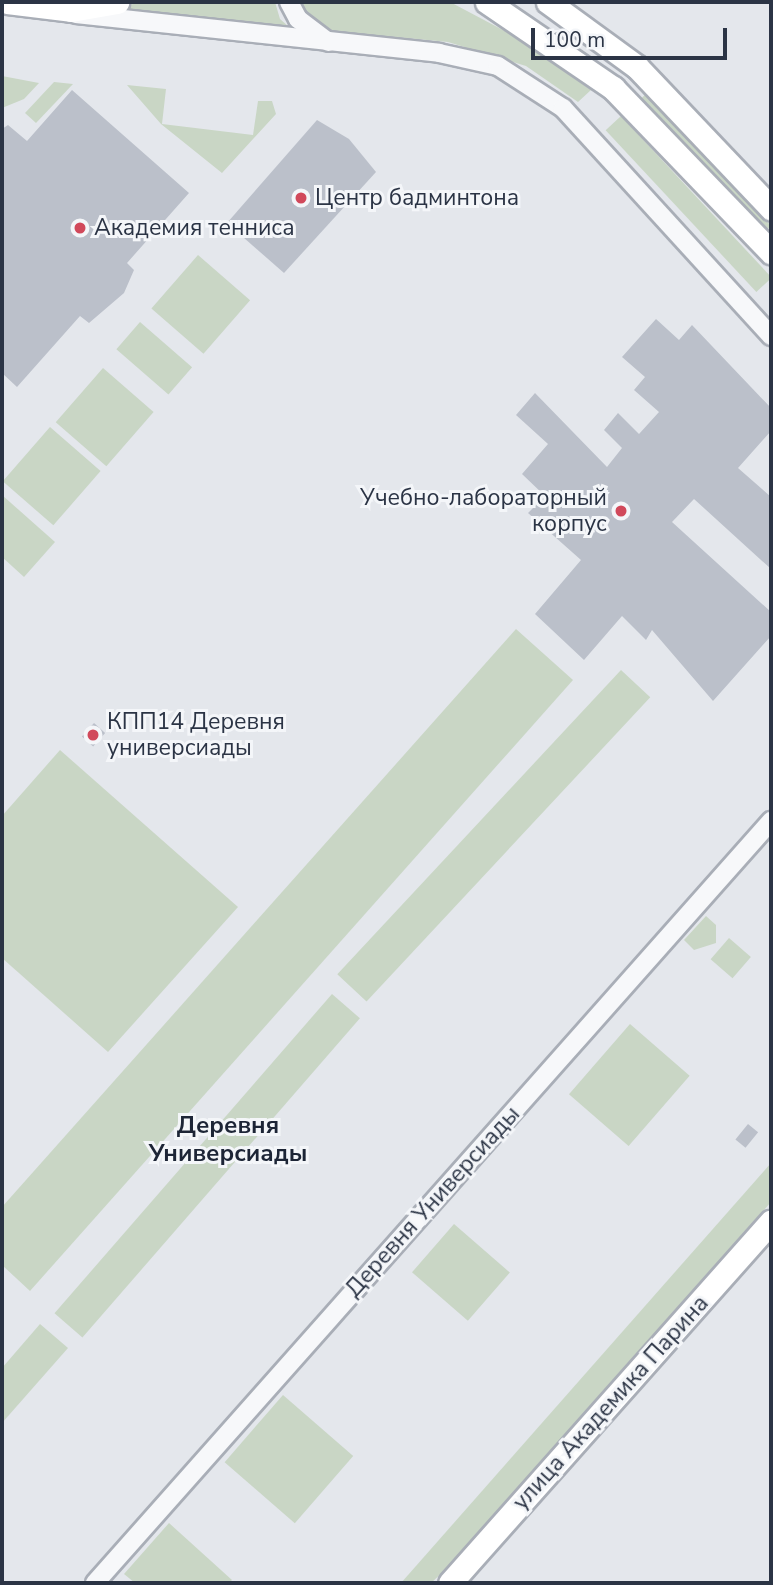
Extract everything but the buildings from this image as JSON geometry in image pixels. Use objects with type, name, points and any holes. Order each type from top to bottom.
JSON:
[{"type":"main road","points":[[7,2],[53,9],[117,2]]},
{"type":"main road","points":[[487,2],[613,88],[771,252]]},
{"type":"main road","points":[[548,2],[637,67],[771,208]]},
{"type":"main road","points":[[613,88],[637,67]]},
{"type":"main road","name":"улица Академика Парина","points":[[471,1583],[489,1551],[771,1222]]},
{"type":"main road","name":"улица Академика Парина","points":[[450,1583],[489,1551],[771,1243]]},
{"type":"street","points":[[289,2],[298,19],[331,44]]},
{"type":"street","points":[[53,9],[463,58],[498,66],[531,83],[563,108],[771,336]]},
{"type":"street","name":"Деревня Универсиады","points":[[95,1583],[771,821]]},
{"type":"green space","points":[[141,2],[275,2],[280,19],[297,34],[117,8]]},
{"type":"green space","points":[[293,2],[450,2],[518,38],[591,90],[578,102],[526,66],[448,42],[322,30]]},
{"type":"green space","points":[[2,76],[39,83],[24,99],[2,108]]},
{"type":"green space","points":[[54,82],[73,84],[36,123],[25,113]]},
{"type":"green space","points":[[127,85],[166,89],[162,124],[253,135],[258,101],[272,101],[276,114],[222,173],[161,124]]},
{"type":"green space","points":[[647,93],[771,226],[765,232],[641,98]]},
{"type":"green space","points":[[621,116],[771,277],[756,292],[606,130]]},
{"type":"green space","points":[[198,255],[250,300],[203,354],[151,309]]},
{"type":"green space","points":[[140,322],[192,367],[168,394],[116,349]]},
{"type":"green space","points":[[103,368],[154,412],[106,466],[56,422]]},
{"type":"green space","points":[[50,427],[101,471],[53,525],[3,481]]},
{"type":"green space","points":[[2,495],[55,542],[24,577],[2,557]]},
{"type":"green space","points":[[516,629],[573,680],[30,1291],[2,1265],[2,1207]]},
{"type":"green space","points":[[621,670],[650,697],[367,1002],[337,974]]},
{"type":"green space","points":[[60,750],[238,907],[108,1052],[2,958],[2,816]]},
{"type":"green space","points":[[706,916],[716,925],[716,943],[694,950],[684,940]]},
{"type":"green space","points":[[729,938],[751,957],[733,978],[711,959]]},
{"type":"green space","points":[[332,994],[360,1018],[82,1338],[54,1313]]},
{"type":"green space","points":[[630,1024],[690,1076],[629,1146],[569,1094]]},
{"type":"green space","points":[[771,1163],[771,1202],[444,1571],[431,1583],[401,1583]]},
{"type":"green space","points":[[454,1224],[510,1273],[468,1321],[412,1272]]},
{"type":"green space","points":[[40,1324],[68,1348],[2,1423],[2,1368]]},
{"type":"green space","points":[[283,1395],[353,1456],[295,1523],[225,1462]]},
{"type":"green space","points":[[169,1523],[232,1580],[229,1583],[135,1583],[124,1574]]},
{"type":"place","name":"Центр бадминтона","points":[[301,198]]},
{"type":"place","name":"Академия тенниса","points":[[80,228]]},
{"type":"place","name":"Учебно-лабораторный корпус","points":[[621,511]]},
{"type":"place","name":"КПП14 Деревня универсиады","points":[[93,735]]},
{"type":"district","name":"Деревня Универсиады","points":[[228,1140]]}]
